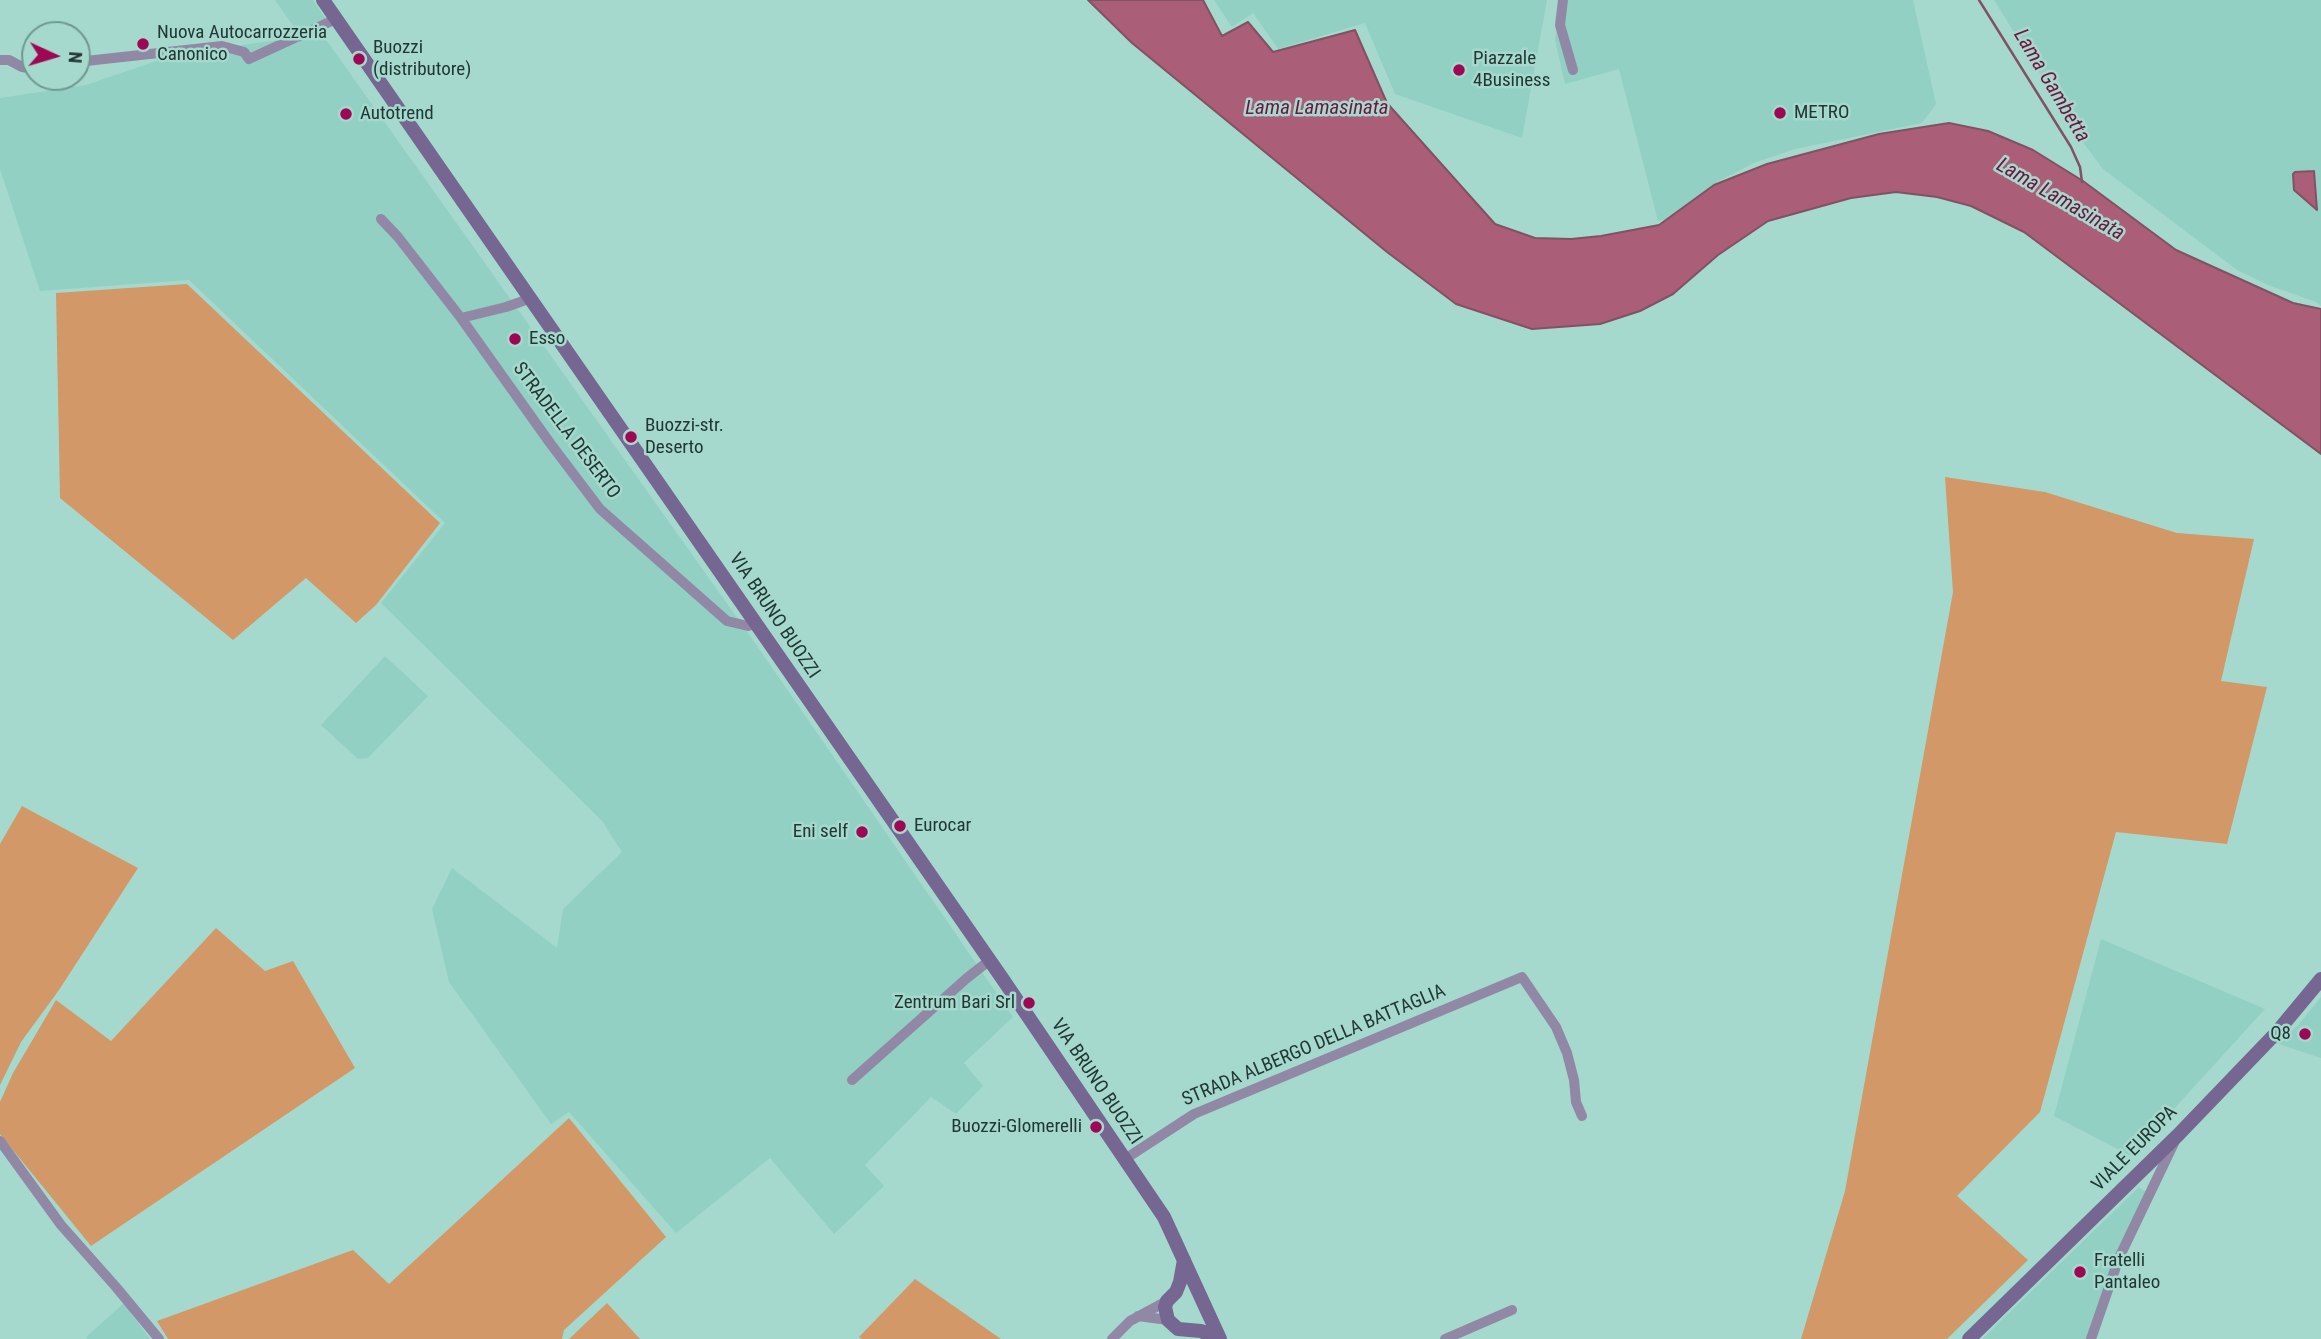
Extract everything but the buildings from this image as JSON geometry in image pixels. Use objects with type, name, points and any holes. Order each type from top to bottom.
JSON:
[{"type":"main road","name":"VIA BRUNO BUOZZI","points":[[323,0],[990,960],[1164,1217],[1219,1339]]},
{"type":"main road","name":"VIALE EUROPA","points":[[1969,1339],[2178,1135],[2277,1032],[2321,979]]},
{"type":"main road","points":[[1184,1259],[1183,1273],[1166,1314],[1168,1320],[1178,1329],[1191,1329],[1219,1339]]},
{"type":"main road","points":[[1172,1296],[1189,1290],[1203,1303],[1202,1321],[1191,1329]]},
{"type":"street","points":[[1563,0],[1560,25],[1573,70]]},
{"type":"street","points":[[91,60],[222,46],[244,52],[249,59],[336,19]]},
{"type":"street","points":[[0,60],[9,60],[21,66]]},
{"type":"street","name":"STRADELLA DESERTO","points":[[381,219],[461,318],[600,509],[727,621],[748,626],[755,623]]},
{"type":"street","points":[[461,318],[506,307],[523,301],[528,295]]},
{"type":"street","points":[[852,1080],[990,960]]},
{"type":"street","name":"STRADA ALBERGO DELLA BATTAGLIA","points":[[1125,1159],[1194,1114],[1522,977],[1556,1027],[1567,1054],[1576,1102],[1582,1116]]},
{"type":"street","points":[[2091,1339],[2119,1258],[2178,1135]]},
{"type":"street","points":[[0,1141],[61,1226],[159,1339]]},
{"type":"street","points":[[1112,1339],[1123,1326],[1172,1296]]},
{"type":"street","points":[[1445,1339],[1512,1310]]},
{"type":"street","points":[[1138,1316],[1168,1320]]},
{"type":"street","points":[[1122,1339],[1123,1326]]},
{"type":"shaded area","points":[[275,0],[313,0],[328,22],[299,34]]},
{"type":"shaded area","name":"Piazzale 4Business","points":[[1214,0],[1547,0],[1522,138],[1395,94],[1365,23],[1278,49],[1253,13],[1232,27]]},
{"type":"shaded area","name":"METRO","points":[[1560,0],[1913,0],[1936,104],[1922,123],[1795,149],[1754,163],[1717,182],[1669,218],[1658,221],[1619,69],[1565,84],[1555,40]]},
{"type":"shaded area","points":[[1994,0],[2321,0],[2321,306],[2237,270],[2103,169],[2082,141]]},
{"type":"shaded area","points":[[322,34],[755,643],[1013,1017],[964,1063],[983,1086],[956,1114],[931,1097],[865,1165],[884,1186],[834,1234],[770,1158],[676,1233],[569,1112],[551,1124],[449,982],[432,909],[452,868],[557,948],[563,909],[622,852],[602,821],[381,603],[445,523],[189,280],[40,291],[0,169],[0,98],[46,91],[91,91],[91,83],[177,54]]},
{"type":"shaded area","points":[[187,284],[440,523],[376,605],[356,623],[306,578],[233,640],[60,498],[56,293]]},
{"type":"shaded area","points":[[1945,477],[2045,492],[2177,533],[2254,539],[2221,681],[2267,687],[2227,844],[2116,832],[2040,1112],[1957,1196],[2028,1260],[1947,1339],[1801,1339],[1845,1191],[1953,592]]},
{"type":"shaded area","points":[[385,656],[428,696],[368,758],[358,759],[321,725]]},
{"type":"shaded area","points":[[22,806],[138,868],[59,990],[21,1042],[0,1085],[0,844]]},
{"type":"shaded area","points":[[216,928],[265,971],[293,961],[355,1068],[91,1246],[0,1134],[0,1102],[13,1073],[56,1000],[111,1041]]},
{"type":"shaded area","points":[[2101,939],[2265,1009],[2131,1156],[2054,1116]]},
{"type":"shaded area","name":"Q8","points":[[2321,997],[2321,1058],[2279,1044],[2299,1024]]},
{"type":"shaded area","points":[[569,1118],[666,1237],[564,1330],[562,1339],[168,1339],[157,1321],[353,1250],[389,1284]]},
{"type":"shaded area","name":"Fratelli Pantaleo","points":[[2139,1187],[2146,1192],[2088,1339],[1982,1339]]},
{"type":"shaded area","points":[[915,1279],[1001,1339],[859,1337]]},
{"type":"shaded area","points":[[124,1303],[150,1339],[87,1339],[86,1337]]},
{"type":"shaded area","points":[[607,1303],[640,1339],[569,1339]]},
{"type":"water","name":"Lama Lamasinata","points":[[1088,0],[1203,0],[1222,36],[1248,22],[1273,52],[1355,30],[1387,103],[1495,224],[1535,238],[1601,236],[1659,225],[1714,185],[1767,164],[1879,134],[1949,123],[1988,131],[2033,150],[2083,181],[2176,250],[2293,303],[2321,309],[2321,454],[2024,232],[1971,206],[1937,197],[1896,192],[1851,198],[1768,221],[1718,255],[1673,294],[1640,311],[1600,324],[1532,329],[1456,304],[1387,252],[1132,43]]},
{"type":"water","points":[[2314,171],[2317,210],[2294,190],[2295,172]]},
{"type":"waterway","name":"Lama Gambetta","points":[[1979,0],[2071,147],[2080,167],[2082,182]]},
{"type":"place","name":"Nuova Autocarrozzeria Canonico","points":[[143,44]]},
{"type":"place","name":"Buozzi (distributore)","points":[[359,59]]},
{"type":"place","name":"Piazzale 4Business","points":[[1459,70]]},
{"type":"place","name":"METRO","points":[[1780,113]]},
{"type":"place","name":"Autotrend","points":[[346,114]]},
{"type":"place","name":"Esso","points":[[515,339]]},
{"type":"place","name":"Buozzi-str. Deserto","points":[[631,437]]},
{"type":"place","name":"Eurocar","points":[[900,826]]},
{"type":"place","name":"Eni self","points":[[862,832]]},
{"type":"place","name":"Zentrum Bari Srl","points":[[1029,1003]]},
{"type":"place","name":"Q8","points":[[2305,1034]]},
{"type":"place","name":"Buozzi-Glomerelli","points":[[1096,1127]]},
{"type":"place","name":"Fratelli Pantaleo","points":[[2080,1272]]}]
